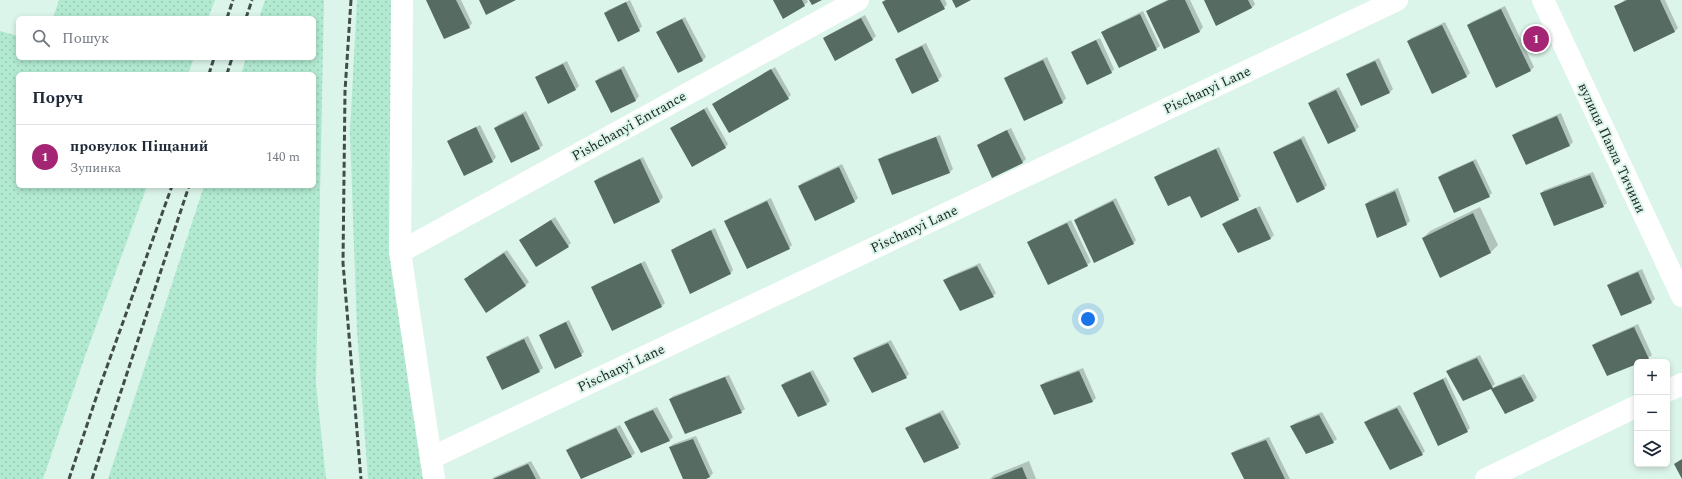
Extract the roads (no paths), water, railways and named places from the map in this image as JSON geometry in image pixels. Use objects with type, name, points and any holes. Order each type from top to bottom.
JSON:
[{"type":"street","points":[[402,0],[400,252],[433,468]]},
{"type":"street","name":"Pishchanyi Entrance","points":[[400,252],[858,0]]},
{"type":"street","name":"Pischanyi Lane","points":[[433,468],[1397,0]]},
{"type":"street","name":"вулиця Павла Тичини","points":[[1543,0],[1682,296]]},
{"type":"street","points":[[1670,390],[1682,384]]},
{"type":"street","points":[[1486,479],[1634,407]]},
{"type":"railway","points":[[228,16],[233,0]]},
{"type":"railway","points":[[247,16],[252,0]]},
{"type":"railway","points":[[351,0],[345,91],[343,263],[361,479]]},
{"type":"railway","points":[[210,72],[213,60]]},
{"type":"railway","points":[[228,72],[231,60]]},
{"type":"railway","points":[[69,479],[100,386],[171,188]]},
{"type":"railway","points":[[92,479],[188,188]]},
{"type":"place","name":"провулок Піщаний","points":[[1536,39]]}]
